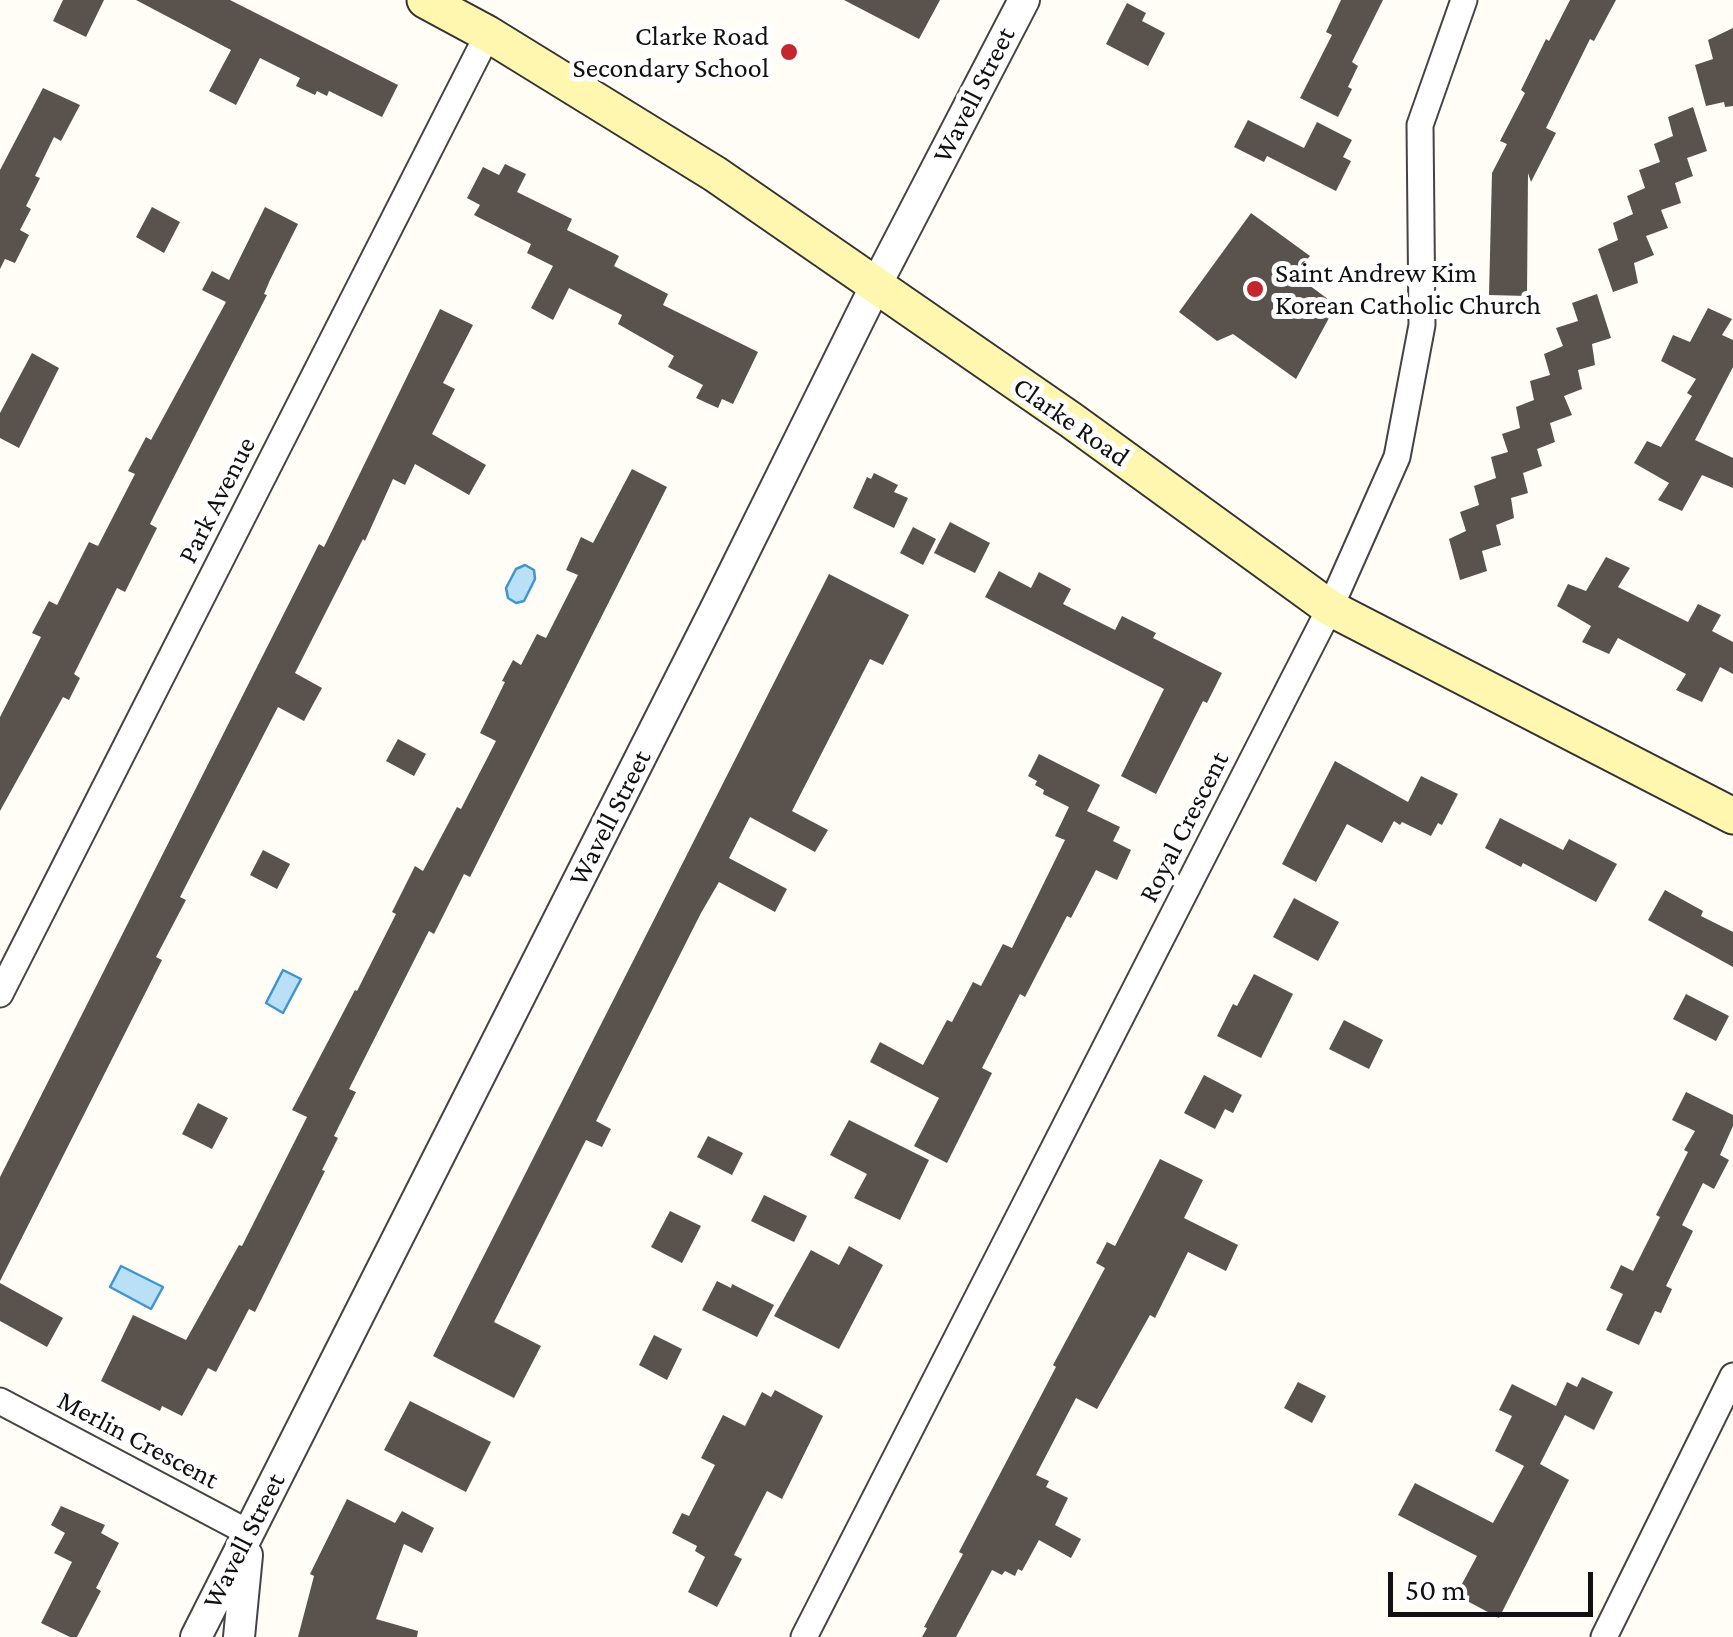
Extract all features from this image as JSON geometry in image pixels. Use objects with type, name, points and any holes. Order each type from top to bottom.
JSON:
[{"type":"main road","name":"Clarke Road","points":[[424,0],[488,34],[715,174],[1071,420],[1330,608],[1733,816]]},
{"type":"street","name":"Wavell Street","points":[[196,1637],[876,284],[1024,0]]},
{"type":"street","name":"Royal Crescent","points":[[804,1637],[1330,608],[1396,457],[1422,324],[1420,125],[1464,0]]},
{"type":"street","name":"Park Avenue","points":[[0,994],[488,34]]},
{"type":"street","points":[[1604,1637],[1733,1376]]},
{"type":"street","name":"Merlin Crescent","points":[[0,1401],[249,1532]]},
{"type":"street","points":[[239,1637],[249,1532]]},
{"type":"water","points":[[525,565],[534,570],[535,579],[524,601],[516,603],[508,598],[506,588],[516,569]]},
{"type":"water","points":[[283,970],[301,979],[283,1013],[266,1003]]},
{"type":"water","points":[[121,1266],[163,1287],[151,1309],[110,1287]]},
{"type":"building","points":[[63,0],[104,0],[86,37],[53,21]]},
{"type":"building","points":[[136,0],[230,0],[398,85],[382,117],[329,91],[327,96],[317,91],[315,95],[296,86],[300,78],[260,58],[236,105],[209,91],[231,50]]},
{"type":"building","points":[[844,0],[940,0],[919,39]]},
{"type":"building","points":[[1341,0],[1383,0],[1352,62],[1358,66],[1338,117],[1300,98],[1332,35],[1326,32]]},
{"type":"building","points":[[1570,0],[1616,0],[1594,41],[1590,39],[1546,128],[1556,133],[1531,182],[1528,173],[1527,296],[1489,295],[1492,173],[1507,144],[1500,141],[1525,93],[1521,90],[1546,39],[1549,41]]},
{"type":"building","points":[[1127,3],[1146,13],[1142,21],[1165,33],[1148,66],[1106,44]]},
{"type":"building","points":[[1733,28],[1733,106],[1725,107],[1724,102],[1706,106],[1695,65],[1713,59],[1708,40]]},
{"type":"building","points":[[43,88],[80,105],[61,141],[54,137],[35,176],[40,178],[26,206],[31,209],[20,230],[29,235],[15,263],[5,259],[0,269],[0,170]]},
{"type":"building","points":[[1693,107],[1707,151],[1687,158],[1693,176],[1675,183],[1681,203],[1661,210],[1668,228],[1646,236],[1654,255],[1634,263],[1638,283],[1613,292],[1598,249],[1618,240],[1613,223],[1633,214],[1627,196],[1645,188],[1639,170],[1660,162],[1654,144],[1673,136],[1668,117]]},
{"type":"building","points":[[1248,120],[1304,148],[1317,122],[1352,140],[1343,157],[1351,161],[1336,191],[1267,156],[1264,162],[1234,147]]},
{"type":"building","points":[[505,164],[526,174],[517,192],[572,219],[567,230],[619,256],[614,266],[668,294],[663,305],[758,352],[733,404],[722,399],[718,408],[696,398],[703,385],[668,367],[674,356],[618,324],[622,315],[569,288],[553,320],[531,308],[553,266],[527,253],[531,244],[474,215],[480,205],[467,198],[483,167],[499,175]]},
{"type":"building","points":[[152,207],[180,222],[164,253],[136,237]]},
{"type":"building","points":[[265,207],[298,224],[270,280],[264,294],[267,295],[150,524],[157,528],[125,592],[117,588],[74,674],[80,678],[69,700],[63,697],[0,811],[0,717],[41,637],[32,633],[49,601],[57,605],[89,542],[98,546],[135,474],[128,471],[146,437],[151,440],[226,302],[202,290],[212,271],[229,280]]},
{"type":"building","name":"Saint Andrew Kim Korean Catholic Church","points":[[1251,213],[1310,256],[1294,274],[1336,305],[1296,379],[1233,334],[1217,341],[1179,312]]},
{"type":"building","points":[[1597,294],[1611,338],[1592,344],[1595,365],[1578,370],[1582,389],[1564,396],[1572,415],[1550,423],[1555,442],[1537,449],[1542,466],[1523,473],[1528,493],[1511,498],[1514,518],[1496,525],[1501,545],[1482,551],[1487,571],[1460,580],[1449,539],[1466,531],[1460,512],[1479,505],[1474,486],[1496,478],[1491,457],[1508,452],[1502,434],[1520,428],[1516,407],[1534,400],[1530,381],[1550,375],[1544,354],[1563,346],[1556,328],[1578,321],[1572,303]]},
{"type":"building","points":[[1708,308],[1732,319],[1722,335],[1733,340],[1733,367],[1695,440],[1733,458],[1733,488],[1702,475],[1682,511],[1658,500],[1669,483],[1634,463],[1647,441],[1661,447],[1692,396],[1687,393],[1696,379],[1661,361],[1673,335],[1690,342]]},
{"type":"building","points":[[440,309],[473,325],[443,383],[455,389],[432,434],[486,465],[469,495],[415,464],[405,485],[393,479],[295,673],[322,688],[304,721],[278,707],[180,897],[186,900],[156,957],[162,960],[0,1281],[0,1177],[319,544],[324,547]]},
{"type":"building","points":[[32,353],[59,368],[19,448],[0,438],[0,413]]},
{"type":"building","points":[[632,469],[667,487],[470,877],[464,874],[434,934],[429,931],[349,1089],[356,1092],[334,1136],[338,1138],[322,1170],[325,1171],[255,1312],[249,1309],[216,1372],[208,1368],[182,1416],[162,1406],[160,1411],[101,1381],[133,1315],[186,1340],[239,1245],[242,1246],[307,1117],[292,1110],[396,914],[392,912],[415,866],[423,871],[496,741],[480,733],[505,682],[502,681],[513,660],[521,665],[537,634],[546,638],[578,575],[566,570],[581,537],[593,543]]},
{"type":"building","points":[[874,473],[898,485],[894,492],[908,498],[894,528],[853,508],[867,477],[871,479]]},
{"type":"building","points":[[950,522],[990,543],[975,573],[934,553]]},
{"type":"building","points":[[913,527],[936,539],[923,565],[900,553]]},
{"type":"building","points":[[1606,557],[1630,568],[1618,587],[1688,622],[1698,604],[1721,615],[1712,631],[1733,642],[1733,674],[1720,667],[1702,702],[1676,690],[1686,674],[1618,638],[1609,654],[1582,642],[1591,626],[1557,606],[1568,584],[1586,591]]},
{"type":"building","points":[[999,571],[1031,588],[1039,572],[1071,589],[1063,604],[1115,630],[1122,616],[1156,633],[1153,638],[1222,673],[1207,703],[1203,701],[1156,794],[1121,776],[1164,689],[985,597]]},
{"type":"building","points":[[829,574],[909,615],[883,665],[870,659],[792,811],[828,830],[815,852],[750,817],[729,858],[787,889],[775,912],[719,882],[701,913],[596,1121],[611,1129],[602,1147],[586,1140],[494,1322],[541,1346],[514,1398],[433,1356]]},
{"type":"building","points":[[398,739],[426,754],[414,776],[386,761]]},
{"type":"building","points":[[1039,754],[1100,785],[1087,811],[1120,827],[1113,841],[1131,850],[1117,880],[1096,870],[1025,997],[1020,994],[982,1068],[992,1073],[947,1163],[914,1146],[939,1098],[870,1062],[880,1042],[923,1065],[973,982],[981,986],[1003,944],[1012,948],[1065,840],[1055,836],[1069,807],[1043,794],[1044,790],[1035,785],[1037,781],[1028,776]]},
{"type":"building","points":[[1335,761],[1408,802],[1421,776],[1458,794],[1442,825],[1438,823],[1431,836],[1394,821],[1382,843],[1347,824],[1316,882],[1282,864]]},
{"type":"building","points":[[1500,818],[1563,850],[1569,839],[1617,864],[1596,902],[1523,863],[1521,867],[1485,848]]},
{"type":"building","points":[[263,850],[290,864],[277,889],[250,875]]},
{"type":"building","points":[[1665,890],[1703,911],[1701,916],[1733,932],[1733,967],[1648,920]]},
{"type":"building","points":[[1294,898],[1339,922],[1318,961],[1273,937]]},
{"type":"building","points":[[1254,974],[1293,994],[1261,1058],[1217,1036]]},
{"type":"building","points":[[1686,994],[1729,1016],[1716,1041],[1673,1019]]},
{"type":"building","points":[[1344,1020],[1383,1040],[1369,1069],[1329,1049]]},
{"type":"building","points":[[1204,1075],[1242,1095],[1233,1113],[1225,1109],[1215,1129],[1184,1113]]},
{"type":"building","points":[[1686,1092],[1733,1115],[1733,1126],[1720,1155],[1729,1160],[1714,1189],[1703,1183],[1682,1225],[1693,1231],[1666,1286],[1672,1289],[1661,1313],[1655,1311],[1639,1345],[1606,1330],[1623,1294],[1610,1288],[1621,1265],[1633,1271],[1688,1152],[1684,1150],[1695,1131],[1672,1120]]},
{"type":"building","points":[[198,1103],[228,1118],[212,1149],[182,1134]]},
{"type":"building","points":[[849,1120],[929,1160],[900,1220],[854,1198],[867,1174],[830,1155]]},
{"type":"building","points":[[708,1136],[743,1153],[732,1175],[697,1157]]},
{"type":"building","points":[[1160,1159],[1203,1180],[1184,1218],[1238,1245],[1226,1271],[1188,1252],[1155,1318],[1150,1315],[1097,1409],[1076,1398],[1036,1475],[1049,1481],[1046,1487],[1068,1498],[1055,1525],[1081,1539],[1071,1558],[1039,1540],[1022,1571],[1018,1569],[1015,1576],[992,1570],[956,1637],[922,1637],[963,1554],[959,1552],[1105,1268],[1096,1263],[1107,1242],[1115,1246]]},
{"type":"building","points":[[764,1195],[807,1216],[794,1242],[751,1221]]},
{"type":"building","points":[[670,1211],[701,1226],[682,1263],[651,1247]]},
{"type":"building","points":[[849,1246],[883,1265],[839,1349],[774,1316],[811,1250],[839,1265]]},
{"type":"building","points":[[717,1281],[731,1288],[732,1284],[774,1305],[757,1337],[702,1310]]},
{"type":"building","points":[[0,1283],[63,1318],[47,1347],[0,1321]]},
{"type":"building","points":[[654,1335],[682,1349],[667,1380],[639,1365]]},
{"type":"building","points":[[1582,1377],[1613,1392],[1594,1430],[1565,1415],[1540,1464],[1569,1480],[1499,1618],[1456,1595],[1477,1556],[1398,1515],[1415,1483],[1493,1523],[1524,1466],[1495,1451],[1512,1416],[1499,1410],[1512,1384],[1556,1406],[1567,1382],[1577,1387]]},
{"type":"building","points":[[1298,1382],[1326,1396],[1312,1423],[1284,1408]]},
{"type":"building","points":[[775,1390],[823,1416],[782,1499],[767,1491],[734,1555],[742,1559],[717,1607],[688,1592],[705,1557],[695,1551],[697,1546],[672,1533],[682,1513],[689,1516],[715,1465],[701,1458],[723,1415],[745,1426],[762,1392],[771,1397]]},
{"type":"building","points":[[410,1401],[491,1442],[466,1492],[384,1450]]},
{"type":"building","points":[[347,1499],[395,1523],[402,1511],[434,1528],[422,1553],[404,1544],[376,1619],[418,1631],[417,1637],[298,1637],[314,1576],[310,1574]]},
{"type":"building","points":[[61,1506],[105,1525],[101,1533],[119,1543],[96,1588],[101,1591],[77,1637],[41,1623],[72,1562],[54,1553],[65,1533],[51,1525]]},
{"type":"place","name":"Clarke Road Secondary School","points":[[789,52]]},
{"type":"place","name":"Saint Andrew Kim Korean Catholic Church","points":[[1255,289]]}]
